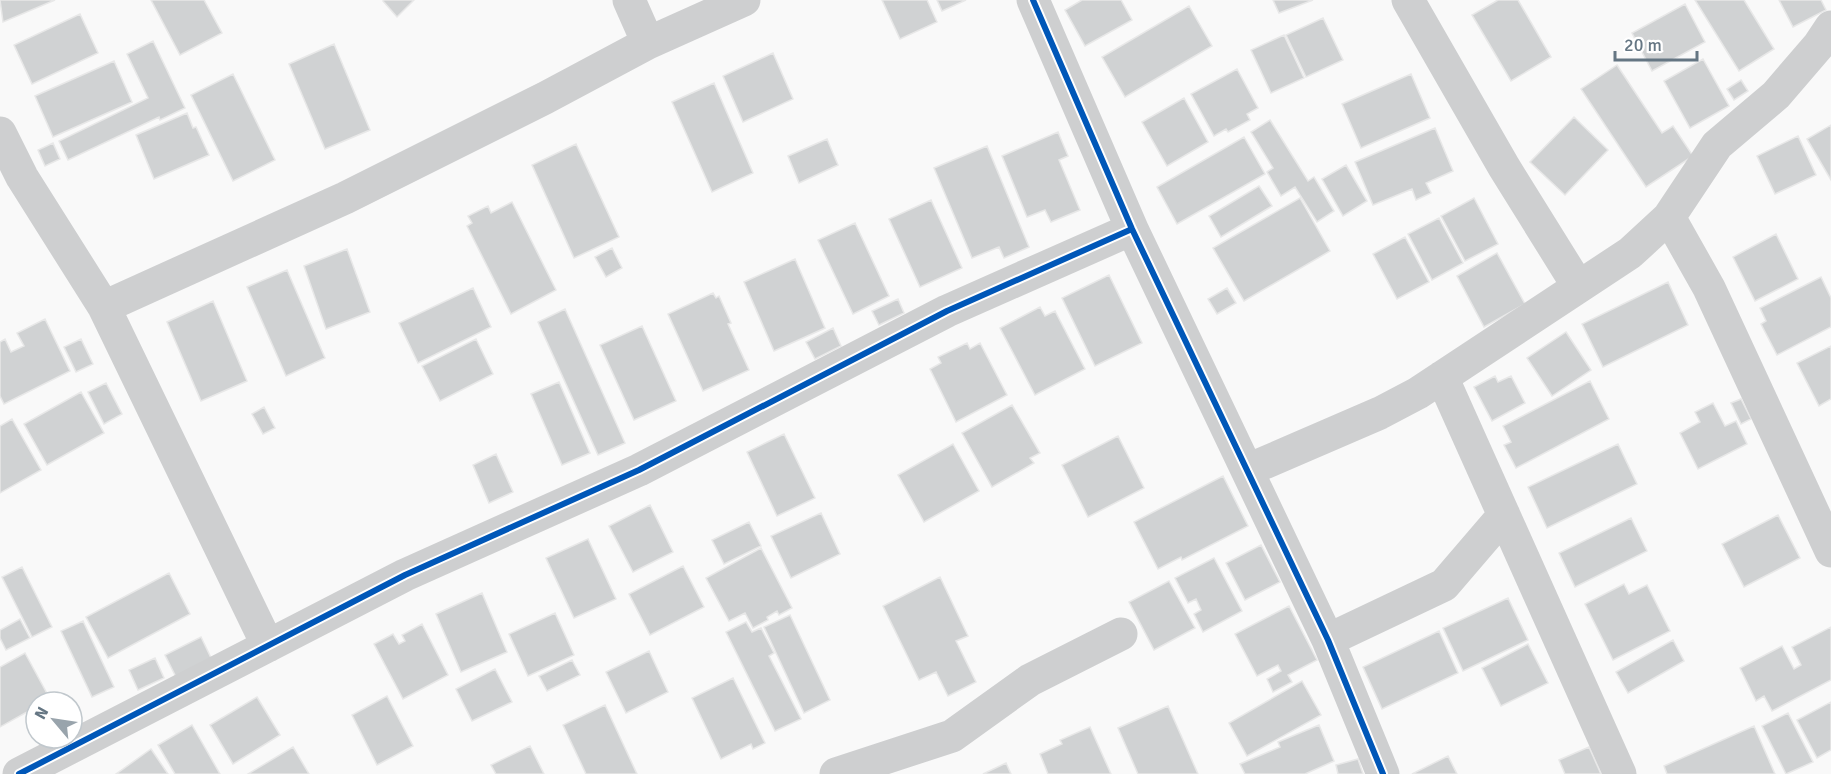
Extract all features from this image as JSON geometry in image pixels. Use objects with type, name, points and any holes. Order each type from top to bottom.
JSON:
[{"type":"street","points":[[629,0],[648,43]]},
{"type":"street","points":[[104,307],[345,198],[545,98],[648,43],[744,0]]},
{"type":"street","points":[[1033,0],[1132,228],[1328,640],[1383,774]]},
{"type":"street","points":[[1408,0],[1504,167],[1578,286]]},
{"type":"street","points":[[1248,470],[1380,413],[1442,377],[1630,253],[1669,217],[1717,145],[1776,95],[1819,45],[1831,27]]},
{"type":"street","points":[[0,133],[22,177],[104,307],[268,646]]},
{"type":"street","points":[[1669,217],[1709,288],[1831,551]]},
{"type":"street","points":[[19,774],[405,576],[639,470],[946,311],[1132,228]]},
{"type":"street","points":[[1442,377],[1620,774]]},
{"type":"street","points":[[1328,640],[1444,585],[1504,515]]},
{"type":"street","points":[[836,774],[952,736],[1030,680],[1121,634]]},
{"type":"building","points":[[0,0],[55,0],[3,22]]},
{"type":"building","points":[[151,0],[204,0],[222,33],[180,55]]},
{"type":"building","points":[[384,0],[414,0],[397,17],[383,1]]},
{"type":"building","points":[[882,0],[927,0],[937,22],[900,39]]},
{"type":"building","points":[[937,0],[966,0],[942,11]]},
{"type":"building","points":[[1082,0],[1121,0],[1132,20],[1085,46],[1065,10]]},
{"type":"building","points":[[1273,0],[1313,0],[1279,13]]},
{"type":"building","points":[[1498,0],[1518,0],[1551,57],[1511,81],[1472,15]]},
{"type":"building","points":[[1695,0],[1744,0],[1774,49],[1739,71]]},
{"type":"building","points":[[1779,0],[1821,0],[1826,10],[1793,27]]},
{"type":"building","points":[[1685,4],[1705,42],[1652,71],[1632,33]]},
{"type":"building","points":[[1189,6],[1212,46],[1125,97],[1102,57]]},
{"type":"building","points":[[80,14],[98,53],[32,84],[14,45]]},
{"type":"building","points":[[1323,18],[1343,60],[1306,77],[1286,35]]},
{"type":"building","points":[[1284,35],[1304,78],[1271,93],[1251,50]]},
{"type":"building","points":[[153,41],[185,108],[160,120],[159,117],[68,160],[59,141],[148,98],[127,54]]},
{"type":"building","points":[[334,44],[370,130],[325,149],[289,64]]},
{"type":"building","points":[[773,53],[793,99],[743,122],[723,76]]},
{"type":"building","points":[[1703,59],[1729,106],[1690,128],[1664,81]]},
{"type":"building","points":[[114,61],[132,102],[53,137],[35,96]]},
{"type":"building","points":[[1617,65],[1662,133],[1673,126],[1693,156],[1646,187],[1581,89]]},
{"type":"building","points":[[1237,69],[1258,108],[1247,114],[1250,120],[1228,132],[1226,129],[1214,136],[1191,94]]},
{"type":"building","points":[[233,74],[275,160],[233,181],[191,95]]},
{"type":"building","points":[[1411,74],[1430,118],[1361,148],[1342,104]]},
{"type":"building","points":[[1741,80],[1748,91],[1734,100],[1727,89]]},
{"type":"building","points":[[714,83],[753,173],[712,192],[672,102]]},
{"type":"building","points":[[1184,98],[1208,142],[1167,166],[1142,122]]},
{"type":"building","points":[[187,113],[209,155],[154,179],[136,135]]},
{"type":"building","points":[[1574,117],[1608,150],[1565,195],[1530,162]]},
{"type":"building","points":[[1270,120],[1308,181],[1314,177],[1334,211],[1317,222],[1295,187],[1281,196],[1267,172],[1273,168],[1251,132]]},
{"type":"building","points":[[1831,125],[1831,180],[1807,139]]},
{"type":"building","points":[[1435,128],[1453,171],[1426,183],[1431,193],[1416,200],[1412,189],[1373,205],[1355,162]]},
{"type":"building","points":[[1058,132],[1068,156],[1059,160],[1080,210],[1051,222],[1045,210],[1027,217],[1002,156]]},
{"type":"building","points":[[1798,136],[1816,175],[1775,194],[1757,156]]},
{"type":"building","points":[[1244,137],[1265,174],[1177,224],[1157,187]]},
{"type":"building","points":[[827,139],[838,165],[799,183],[788,156]]},
{"type":"building","points":[[53,143],[60,159],[45,166],[38,150]]},
{"type":"building","points":[[576,144],[619,237],[574,258],[532,165]]},
{"type":"building","points":[[987,146],[1029,247],[1004,258],[999,247],[972,258],[934,168]]},
{"type":"building","points":[[1346,165],[1367,201],[1343,216],[1322,179]]},
{"type":"building","points":[[1259,186],[1272,206],[1221,237],[1209,216]]},
{"type":"building","points":[[1300,198],[1330,251],[1244,301],[1213,248]]},
{"type":"building","points":[[1474,198],[1498,244],[1465,261],[1441,216]]},
{"type":"building","points":[[931,200],[962,268],[920,287],[889,219]]},
{"type":"building","points":[[512,202],[556,290],[511,314],[467,226],[472,223],[468,216],[488,206],[491,213]]},
{"type":"building","points":[[1439,218],[1463,263],[1432,280],[1408,234]]},
{"type":"building","points":[[855,223],[889,296],[853,314],[818,240]]},
{"type":"building","points":[[1776,234],[1798,279],[1755,301],[1733,257]]},
{"type":"building","points":[[1405,237],[1429,282],[1397,299],[1373,254]]},
{"type":"building","points":[[612,248],[622,268],[606,277],[595,257]]},
{"type":"building","points":[[347,249],[370,312],[326,329],[304,266]]},
{"type":"building","points":[[1497,253],[1525,304],[1484,327],[1457,276]]},
{"type":"building","points":[[795,259],[825,328],[774,351],[744,282]]},
{"type":"building","points":[[287,270],[325,358],[286,376],[247,287]]},
{"type":"building","points":[[1109,275],[1142,343],[1095,366],[1062,298]]},
{"type":"building","points":[[1821,277],[1831,298],[1831,327],[1777,355],[1761,324],[1766,321],[1760,308]]},
{"type":"building","points":[[1668,282],[1688,325],[1603,367],[1582,324]]},
{"type":"building","points":[[473,288],[491,327],[418,363],[399,323]]},
{"type":"building","points":[[1227,288],[1236,303],[1217,314],[1208,299]]},
{"type":"building","points":[[713,293],[716,298],[719,296],[731,323],[728,324],[749,370],[703,391],[668,314]]},
{"type":"building","points":[[898,299],[904,313],[879,325],[872,311]]},
{"type":"building","points":[[213,301],[247,381],[201,401],[167,322]]},
{"type":"building","points":[[1040,307],[1045,316],[1055,311],[1085,369],[1035,395],[1000,328]]},
{"type":"building","points":[[565,309],[625,443],[598,455],[538,322]]},
{"type":"building","points":[[45,319],[70,371],[4,404],[0,396],[0,342],[5,339],[11,352],[24,346],[17,333]]},
{"type":"building","points":[[642,326],[676,401],[634,420],[600,345]]},
{"type":"building","points":[[833,328],[841,346],[815,359],[806,342]]},
{"type":"building","points":[[1566,332],[1591,370],[1552,396],[1527,358]]},
{"type":"building","points":[[81,339],[93,364],[76,372],[64,347]]},
{"type":"building","points":[[476,339],[493,374],[440,401],[422,366]]},
{"type":"building","points":[[967,343],[970,349],[980,343],[1007,395],[956,422],[930,369],[941,363],[938,357]]},
{"type":"building","points":[[1831,346],[1831,399],[1819,406],[1797,363]]},
{"type":"building","points":[[1495,376],[1498,382],[1511,376],[1525,403],[1492,421],[1474,387]]},
{"type":"building","points":[[1590,381],[1609,419],[1516,468],[1504,445],[1511,442],[1503,426]]},
{"type":"building","points":[[559,382],[590,453],[562,465],[531,394]]},
{"type":"building","points":[[106,383],[122,414],[104,424],[88,392]]},
{"type":"building","points":[[81,392],[104,433],[47,465],[24,424]]},
{"type":"building","points":[[1741,399],[1751,419],[1741,424],[1731,403]]},
{"type":"building","points":[[1713,403],[1725,426],[1736,421],[1747,444],[1698,469],[1680,433],[1700,422],[1695,412]]},
{"type":"building","points":[[1012,405],[1040,453],[1030,458],[1034,463],[992,487],[962,433]]},
{"type":"building","points":[[264,407],[275,428],[263,434],[252,414]]},
{"type":"building","points":[[12,419],[41,470],[0,493],[0,426]]},
{"type":"building","points":[[784,434],[815,498],[777,516],[747,452]]},
{"type":"building","points":[[1118,436],[1144,488],[1088,517],[1062,465]]},
{"type":"building","points":[[953,444],[979,491],[924,522],[898,475]]},
{"type":"building","points":[[1618,444],[1637,484],[1547,528],[1528,487]]},
{"type":"building","points":[[496,454],[513,492],[489,503],[473,465]]},
{"type":"building","points":[[1223,476],[1248,526],[1182,560],[1181,557],[1158,569],[1134,522]]},
{"type":"building","points":[[650,505],[673,552],[633,572],[609,526]]},
{"type":"building","points":[[821,513],[840,554],[791,578],[771,536]]},
{"type":"building","points":[[1778,515],[1800,558],[1744,587],[1722,544]]},
{"type":"building","points":[[1631,518],[1647,551],[1575,587],[1559,553]]},
{"type":"building","points":[[749,522],[761,546],[724,564],[712,540]]},
{"type":"building","points":[[588,539],[616,599],[574,618],[546,558]]},
{"type":"building","points":[[1261,545],[1280,582],[1245,600],[1226,563]]},
{"type":"building","points":[[761,548],[792,608],[779,615],[777,611],[767,617],[768,620],[753,628],[745,613],[729,621],[706,578]]},
{"type":"building","points":[[1214,558],[1242,611],[1203,632],[1194,614],[1201,610],[1196,599],[1188,603],[1175,578]]},
{"type":"building","points":[[683,566],[704,607],[650,635],[629,594]]},
{"type":"building","points":[[22,567],[52,627],[32,637],[2,577]]},
{"type":"building","points":[[169,573],[190,614],[108,658],[86,617]]},
{"type":"building","points":[[940,577],[968,636],[956,641],[976,682],[948,696],[936,672],[919,680],[883,606]]},
{"type":"building","points":[[1169,581],[1195,628],[1154,650],[1129,602]]},
{"type":"building","points":[[1624,584],[1629,594],[1647,585],[1670,631],[1613,660],[1585,604]]},
{"type":"building","points":[[482,593],[507,652],[461,672],[436,614]]},
{"type":"building","points":[[1508,598],[1528,640],[1463,671],[1443,628]]},
{"type":"building","points":[[1289,606],[1317,660],[1288,675],[1292,682],[1273,692],[1267,679],[1281,671],[1278,665],[1257,676],[1235,634]]},
{"type":"building","points":[[555,613],[574,655],[528,676],[509,634]]},
{"type":"building","points":[[790,615],[830,700],[804,713],[764,627]]},
{"type":"building","points":[[20,619],[30,638],[6,650],[0,638],[0,630]]},
{"type":"building","points":[[83,621],[114,687],[92,697],[61,631]]},
{"type":"building","points":[[746,622],[752,632],[761,628],[774,653],[769,656],[801,719],[775,731],[726,632]]},
{"type":"building","points":[[422,624],[448,675],[403,699],[374,644],[393,634],[399,644],[405,641],[402,635]]},
{"type":"building","points":[[1831,627],[1831,680],[1772,711],[1764,696],[1756,701],[1740,668],[1782,646],[1794,669],[1801,665],[1792,647]]},
{"type":"building","points":[[1439,631],[1458,673],[1382,709],[1363,667]]},
{"type":"building","points":[[201,637],[213,662],[177,679],[165,655]]},
{"type":"building","points":[[1673,640],[1684,661],[1628,693],[1616,672]]},
{"type":"building","points":[[1528,644],[1548,683],[1501,706],[1482,668]]},
{"type":"building","points":[[649,651],[668,692],[626,713],[606,672]]},
{"type":"building","points":[[25,653],[45,690],[24,690],[24,714],[0,727],[0,667]]},
{"type":"building","points":[[155,658],[164,678],[138,690],[129,670]]},
{"type":"building","points":[[572,660],[580,675],[547,691],[539,676]]},
{"type":"building","points":[[495,669],[512,702],[472,721],[456,689]]},
{"type":"building","points":[[733,678],[765,743],[753,749],[751,744],[721,759],[692,698]]},
{"type":"building","points":[[1302,681],[1321,715],[1247,756],[1229,723]]},
{"type":"building","points":[[387,696],[413,746],[377,765],[352,715]]},
{"type":"building","points":[[257,697],[280,735],[233,764],[210,725]]},
{"type":"building","points":[[1831,702],[1831,750],[1817,758],[1797,720]]},
{"type":"building","points":[[605,705],[637,774],[586,774],[563,725]]},
{"type":"building","points":[[1168,706],[1198,774],[1138,774],[1118,728]]},
{"type":"building","points":[[1788,713],[1813,762],[1786,774],[1762,726]]},
{"type":"building","points":[[192,725],[220,774],[175,774],[158,745]]},
{"type":"building","points":[[1319,725],[1334,761],[1305,774],[1245,774],[1240,764],[1280,747],[1278,742]]},
{"type":"building","points":[[1754,726],[1775,774],[1667,774],[1664,766]]},
{"type":"building","points":[[1090,727],[1111,774],[1048,774],[1040,754],[1062,744],[1060,740]]},
{"type":"building","points":[[530,746],[544,774],[496,774],[491,765]]},
{"type":"building","points":[[293,747],[309,774],[248,774]]},
{"type":"building","points":[[1589,747],[1601,774],[1565,774],[1559,760]]},
{"type":"building","points":[[151,749],[168,774],[116,774]]},
{"type":"building","points":[[1448,756],[1457,774],[1412,774]]},
{"type":"building","points":[[1358,759],[1363,774],[1338,774],[1336,765]]},
{"type":"building","points":[[1006,763],[1011,774],[983,774]]},
{"type":"cycle path","points":[[1033,0],[1132,229],[1328,640],[1383,774]]},
{"type":"cycle path","points":[[19,774],[405,575],[639,470],[947,311],[1132,229]]}]
